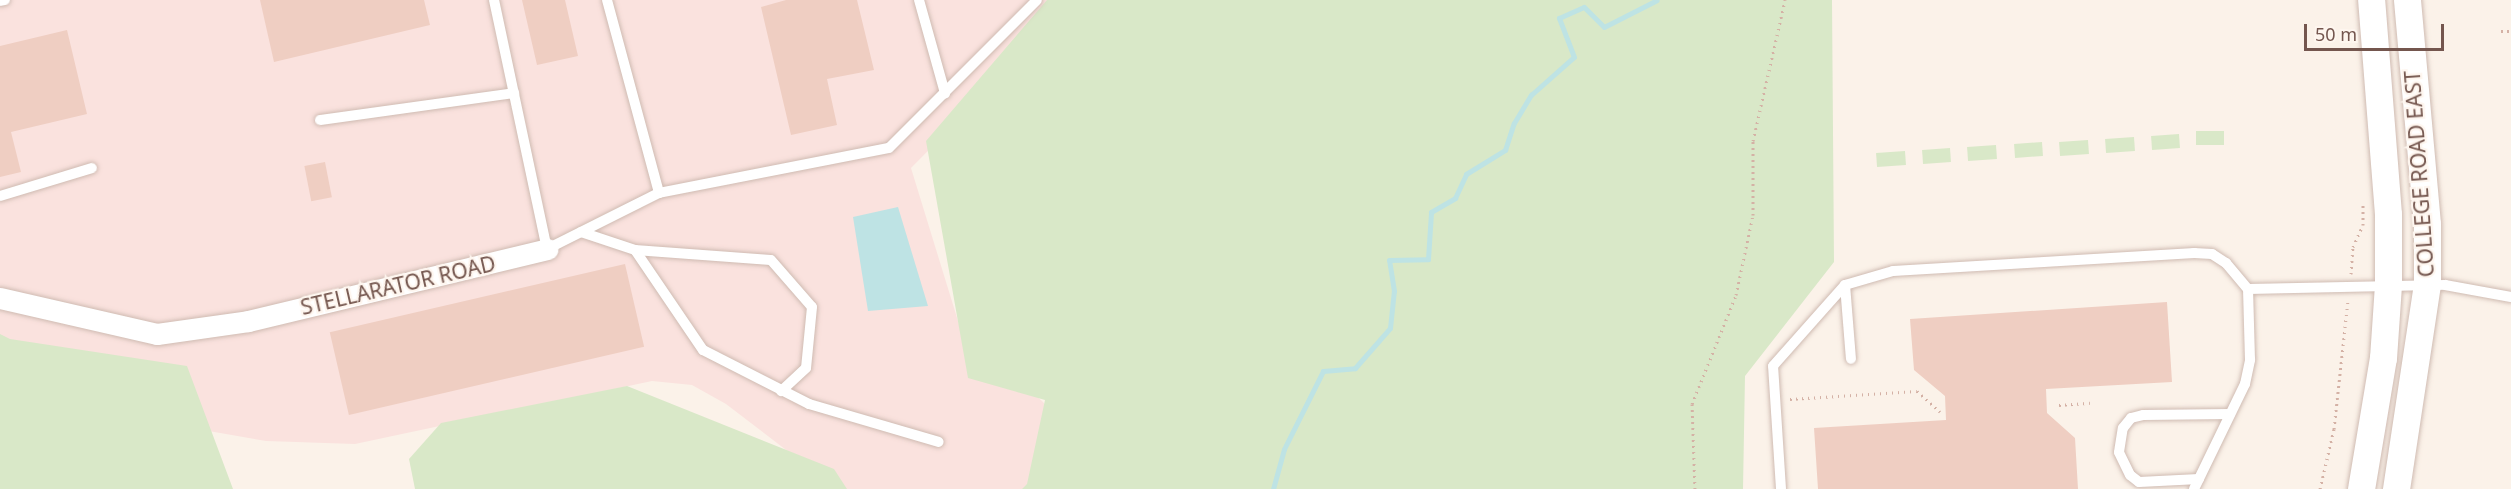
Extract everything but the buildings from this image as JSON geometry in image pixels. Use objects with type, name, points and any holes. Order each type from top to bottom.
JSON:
[{"type":"street","name":"COLLEGE ROAD EAST","points":[[2361,489],[2383,358],[2388,285],[2388,213],[2371,0]]},
{"type":"street","name":"COLLEGE ROAD EAST","points":[[2396,489],[2427,285],[2427,224],[2408,0]]},
{"type":"street","name":"STELLARATOR ROAD","points":[[0,298],[157,334],[248,321],[547,249]]},
{"type":"lane","points":[[0,1],[5,0]]},
{"type":"lane","points":[[494,0],[547,249],[659,193],[889,148],[1037,0]]},
{"type":"lane","points":[[609,0],[659,193]]},
{"type":"lane","points":[[919,0],[945,93]]},
{"type":"lane","points":[[320,120],[514,93]]},
{"type":"lane","points":[[0,196],[93,168]]},
{"type":"lane","points":[[581,232],[635,250],[771,260],[812,307],[806,369],[781,390]]},
{"type":"lane","points":[[635,250],[703,350],[809,405],[939,442]]},
{"type":"lane","points":[[1781,489],[1773,366],[1845,285],[1893,271],[2194,253],[2212,254],[2226,263],[2248,289],[2250,360],[2244,384],[2230,414],[2197,484],[2139,482],[2130,475],[2121,458],[2123,428],[2131,418],[2143,415],[2230,414]]},
{"type":"lane","points":[[1845,285],[1851,358]]},
{"type":"lane","points":[[2248,289],[2427,285],[2511,297]]},
{"type":"path","points":[[1695,489],[1692,404],[1736,295],[1753,214],[1753,141],[1785,0]]},
{"type":"path","points":[[2501,31],[2511,31]]},
{"type":"path","points":[[2320,489],[2334,429],[2353,247],[2363,225],[2363,192]]},
{"type":"path","points":[[1790,399],[1917,392],[1940,412]]},
{"type":"path","points":[[2058,405],[2090,403]]},
{"type":"shaded area","points":[[0,0],[1077,0],[911,168],[966,347],[1008,369],[1044,403],[1058,438],[1058,489],[837,489],[726,404],[692,385],[652,381],[355,444],[266,441],[203,430],[0,372]]},
{"type":"green space","points":[[1047,0],[1832,0],[1834,262],[1745,376],[1743,489],[1022,489],[1027,484],[1045,400],[968,378],[926,141]]},
{"type":"green space","points":[[2196,131],[2224,131],[2224,145],[2196,145]]},
{"type":"green space","points":[[2179,134],[2180,148],[2152,150],[2151,136]]},
{"type":"green space","points":[[2134,137],[2135,151],[2106,153],[2105,139]]},
{"type":"green space","points":[[2088,140],[2089,154],[2060,156],[2059,142]]},
{"type":"green space","points":[[2042,142],[2043,156],[2015,158],[2014,144]]},
{"type":"green space","points":[[1996,145],[1997,159],[1968,161],[1967,147]]},
{"type":"green space","points":[[1950,148],[1951,162],[1923,164],[1922,150]]},
{"type":"green space","points":[[1905,151],[1906,165],[1877,167],[1876,153]]},
{"type":"green space","points":[[0,334],[10,339],[187,366],[233,489],[0,489]]},
{"type":"green space","points":[[627,386],[834,469],[847,489],[415,489],[409,459],[441,423]]},
{"type":"water","points":[[898,207],[928,306],[868,311],[853,217]]},
{"type":"waterway","points":[[1273,489],[1284,449],[1323,371],[1355,368],[1390,328],[1394,291],[1389,260],[1428,259],[1431,212],[1455,198],[1466,174],[1505,150],[1514,123],[1531,95],[1574,57],[1559,18],[1584,7],[1604,27],[1657,0]]}]
